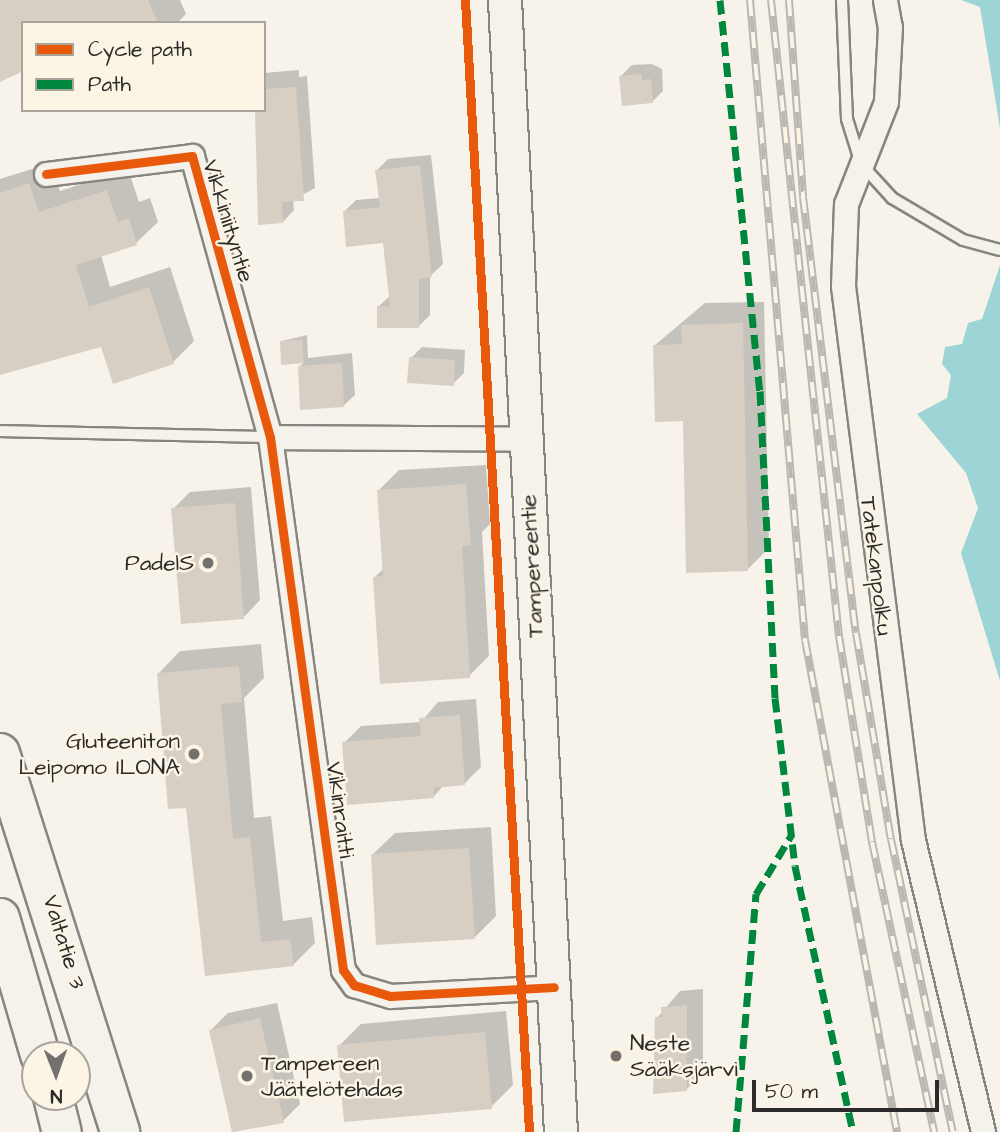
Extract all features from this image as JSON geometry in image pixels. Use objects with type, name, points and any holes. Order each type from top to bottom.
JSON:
[{"type":"highway","name":"Valtatie 3","points":[[0,753],[120,1132]]},
{"type":"highway","points":[[0,918],[36,1041]]},
{"type":"highway","points":[[57,1111],[62,1132]]},
{"type":"main road","name":"Tampereentie","points":[[505,0],[561,1132]]},
{"type":"street","name":"Tatekanpolku","points":[[885,0],[890,27],[886,102],[846,204],[843,286],[878,591],[913,840],[983,1132]]},
{"type":"street","name":"Vikkiniityntie","points":[[46,174],[192,156],[270,437]]},
{"type":"street","points":[[270,437],[526,439]]},
{"type":"street","name":"Vikinraitti","points":[[270,437],[343,970],[354,985],[390,996],[554,987]]},
{"type":"lane","points":[[842,0],[847,119],[861,164],[892,198],[963,240],[1000,250]]},
{"type":"lane","points":[[0,431],[270,437]]},
{"type":"water","points":[[961,0],[1000,0],[1000,128],[980,7]]},
{"type":"water","points":[[1000,265],[1000,681],[961,553],[978,508],[966,473],[917,414],[947,398],[951,375],[942,364],[945,347],[962,344],[968,323],[982,319]]},
{"type":"building","points":[[0,0],[148,0],[157,21],[21,21],[21,72],[0,82]]},
{"type":"building","points":[[642,74],[642,80],[651,79],[653,103],[622,106],[619,76]]},
{"type":"building","points":[[296,87],[304,201],[282,202],[283,223],[258,225],[255,112],[266,112],[266,89]]},
{"type":"building","points":[[420,165],[432,277],[419,279],[419,328],[377,328],[377,306],[390,307],[383,243],[346,247],[343,211],[380,207],[375,170]]},
{"type":"building","points":[[29,183],[39,212],[107,190],[118,222],[129,218],[137,245],[76,265],[89,307],[149,287],[174,364],[113,384],[101,347],[0,375],[0,193]]},
{"type":"building","points":[[743,323],[748,571],[686,573],[683,421],[655,422],[653,345],[682,344],[681,325]]},
{"type":"building","points":[[302,340],[304,363],[281,365],[280,341]]},
{"type":"building","points":[[409,357],[455,360],[454,386],[407,383]]},
{"type":"building","points":[[342,363],[344,407],[300,410],[298,366]]},
{"type":"building","points":[[466,484],[471,546],[462,546],[470,678],[380,684],[373,577],[383,576],[377,490]]},
{"type":"building","name":"PadelS","points":[[235,503],[244,619],[181,624],[171,508]]},
{"type":"building","points":[[239,666],[242,702],[221,704],[233,839],[250,837],[261,942],[290,939],[294,966],[205,976],[186,808],[168,809],[157,673]]},
{"type":"building","points":[[460,715],[465,785],[434,788],[434,798],[347,805],[342,742],[421,736],[419,718]]},
{"type":"building","points":[[469,848],[475,939],[376,945],[371,854]]},
{"type":"building","points":[[687,1005],[687,1091],[653,1094],[655,1017],[662,1017],[661,1007]]},
{"type":"building","name":"Tampereen Jäätelötehdas","points":[[260,1018],[284,1123],[232,1132],[209,1030]]},
{"type":"building","points":[[485,1032],[492,1109],[344,1122],[337,1045]]},
{"type":"railway","points":[[750,0],[805,640],[897,1132]]},
{"type":"railway","points":[[771,0],[839,636],[872,842],[934,1132]]},
{"type":"railway","points":[[789,0],[803,197],[856,633],[891,839],[953,1132]]},
{"type":"marked path","points":[[720,0],[760,391],[775,698],[795,866],[853,1132]]},
{"type":"marked path","points":[[736,1132],[756,894],[792,834]]},
{"type":"cycle path","points":[[465,0],[529,1132]]},
{"type":"cycle path","points":[[46,174],[192,156],[270,437],[343,970],[354,985],[390,996],[554,987]]},
{"type":"place","name":"PadelS","points":[[208,563]]},
{"type":"place","name":"Gluteeniton Leipomo ILONA","points":[[194,754]]},
{"type":"place","name":"Neste Sääksjärvi","points":[[616,1056]]},
{"type":"place","name":"Tampereen Jäätelötehdas","points":[[247,1076]]}]
